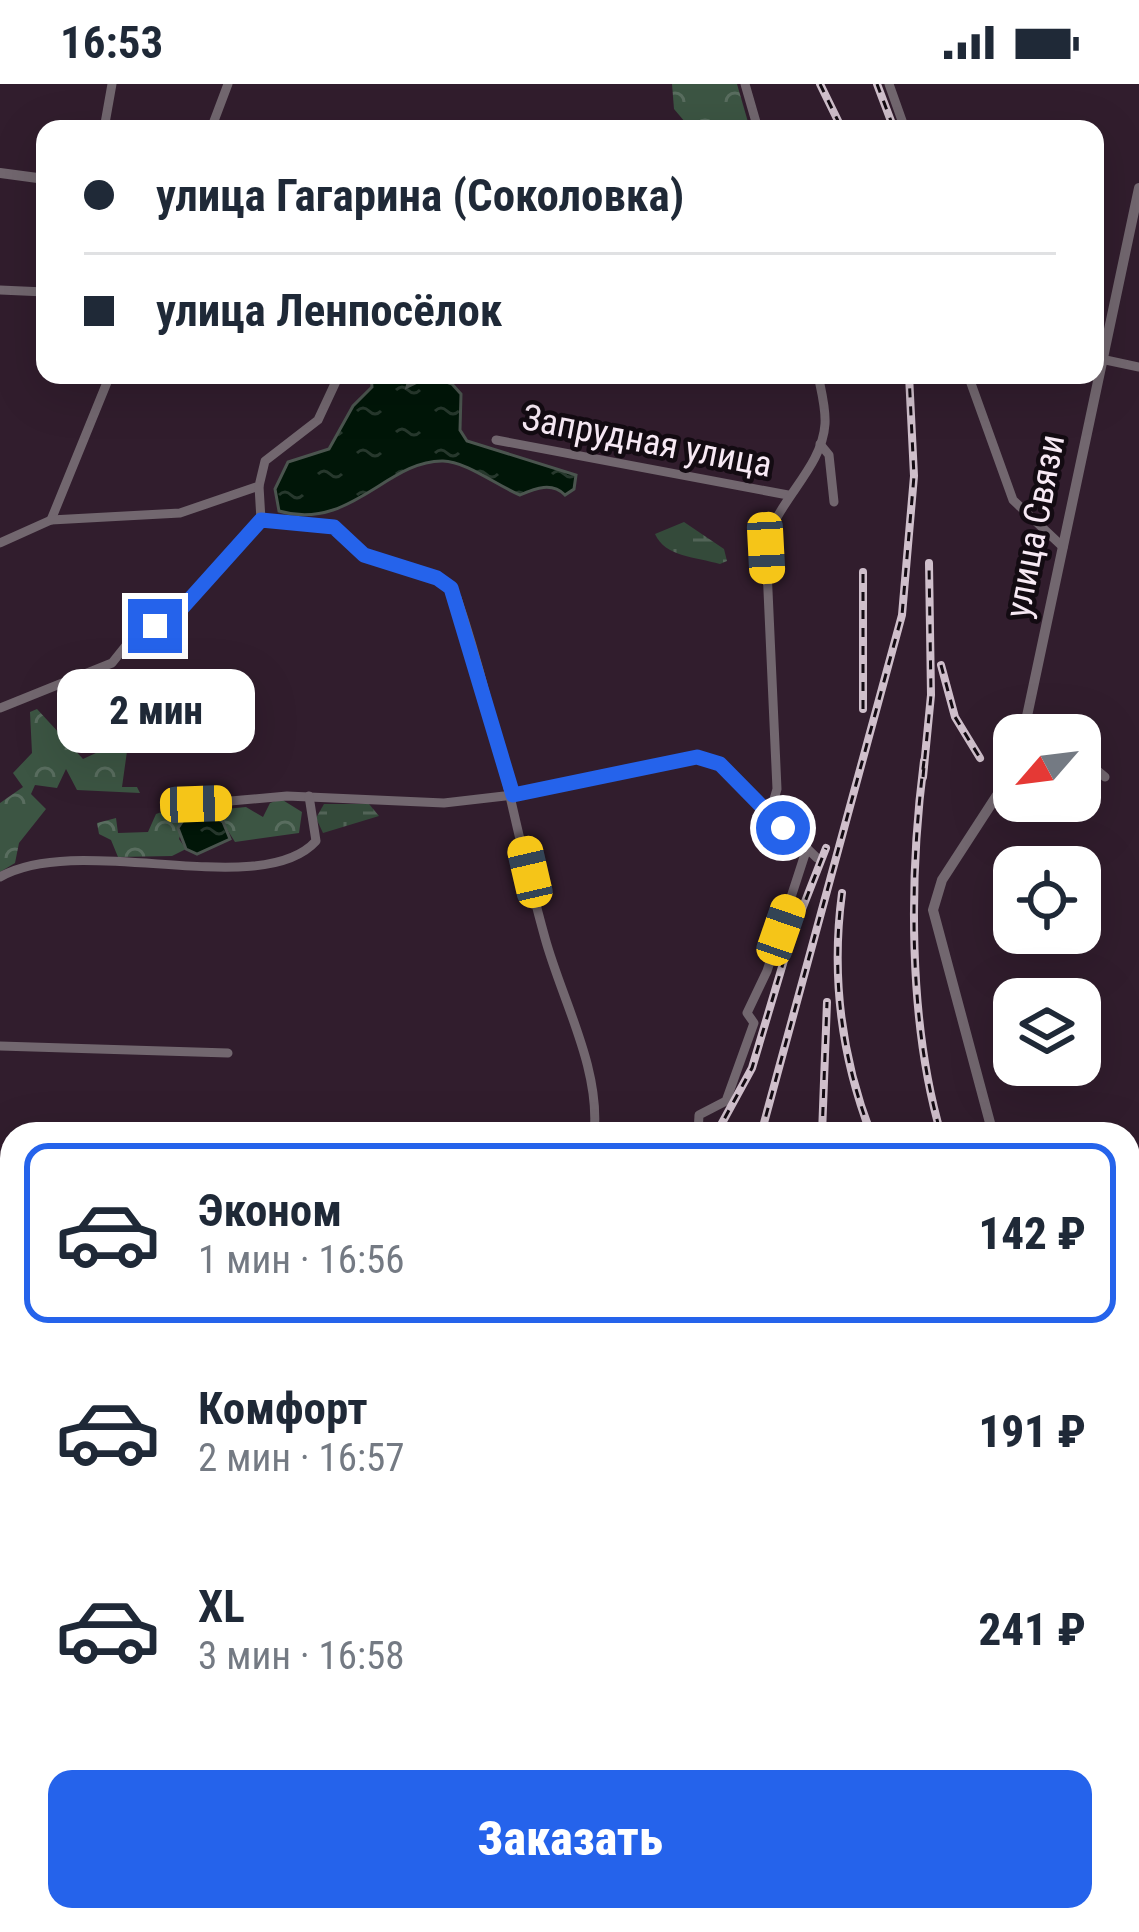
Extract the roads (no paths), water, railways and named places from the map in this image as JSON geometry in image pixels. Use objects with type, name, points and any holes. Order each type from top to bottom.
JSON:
[{"type":"street","points":[[106,120],[112,84]]},
{"type":"street","points":[[214,120],[228,84]]},
{"type":"street","points":[[745,84],[755,120]]},
{"type":"street","points":[[889,84],[902,120]]},
{"type":"street","points":[[0,172],[36,178]]},
{"type":"street","name":"улица Связи","points":[[1104,341],[1139,188]]},
{"type":"street","points":[[0,290],[36,292]]},
{"type":"street","points":[[1104,359],[1139,367]]},
{"type":"street","points":[[51,520],[106,384]]},
{"type":"street","points":[[0,707],[112,663],[128,643],[182,608],[261,520],[265,461],[318,420],[335,384]]},
{"type":"street","points":[[760,806],[772,806],[777,789],[766,548],[770,522],[820,444],[826,423],[820,384]]},
{"type":"street","points":[[971,384],[1013,500],[1063,547]]},
{"type":"street","name":"улица Связи","points":[[1031,714],[1095,384]]},
{"type":"street","name":"Запрудная улица","points":[[496,440],[788,495]]},
{"type":"street","points":[[820,444],[829,455],[834,502]]},
{"type":"street","points":[[0,543],[51,520],[179,513],[260,486]]},
{"type":"street","points":[[261,520],[334,527],[364,555],[437,578],[451,588],[513,795],[544,936],[593,1094],[594,1122]]},
{"type":"street","points":[[196,804],[309,796],[444,803],[513,795],[697,757],[720,764],[817,858]]},
{"type":"street","points":[[1101,774],[1105,777]]},
{"type":"street","points":[[0,878],[27,862],[211,866],[296,856],[316,841],[309,796]]},
{"type":"street","points":[[990,1122],[933,910],[942,880],[993,801]]},
{"type":"street","points":[[699,1122],[699,1115],[726,1101],[754,1023],[747,1013],[767,970],[806,851]]},
{"type":"street","points":[[0,1046],[228,1053]]},
{"type":"water","points":[[452,384],[461,394],[460,430],[467,441],[576,475],[574,489],[565,495],[549,487],[538,488],[520,495],[471,469],[443,461],[404,471],[327,512],[279,511],[275,489],[288,462],[329,449],[353,406],[372,387]]},
{"type":"water","points":[[206,811],[223,822],[230,839],[197,854],[186,849],[178,828],[188,813]]},
{"type":"railway","points":[[820,84],[838,120]]},
{"type":"railway","points":[[877,84],[891,120]]},
{"type":"railway","points":[[764,1122],[902,615],[914,476],[909,384]]},
{"type":"railway","points":[[923,777],[931,695],[929,563]]},
{"type":"railway","points":[[863,572],[863,709]]},
{"type":"railway","points":[[941,665],[955,717],[980,758]]},
{"type":"railway","points":[[924,761],[914,949],[922,1044],[938,1122]]},
{"type":"railway","points":[[723,1122],[752,1068],[790,940],[826,848]]},
{"type":"railway","points":[[842,893],[841,1015],[867,1122]]},
{"type":"railway","points":[[822,1122],[827,1002]]}]
